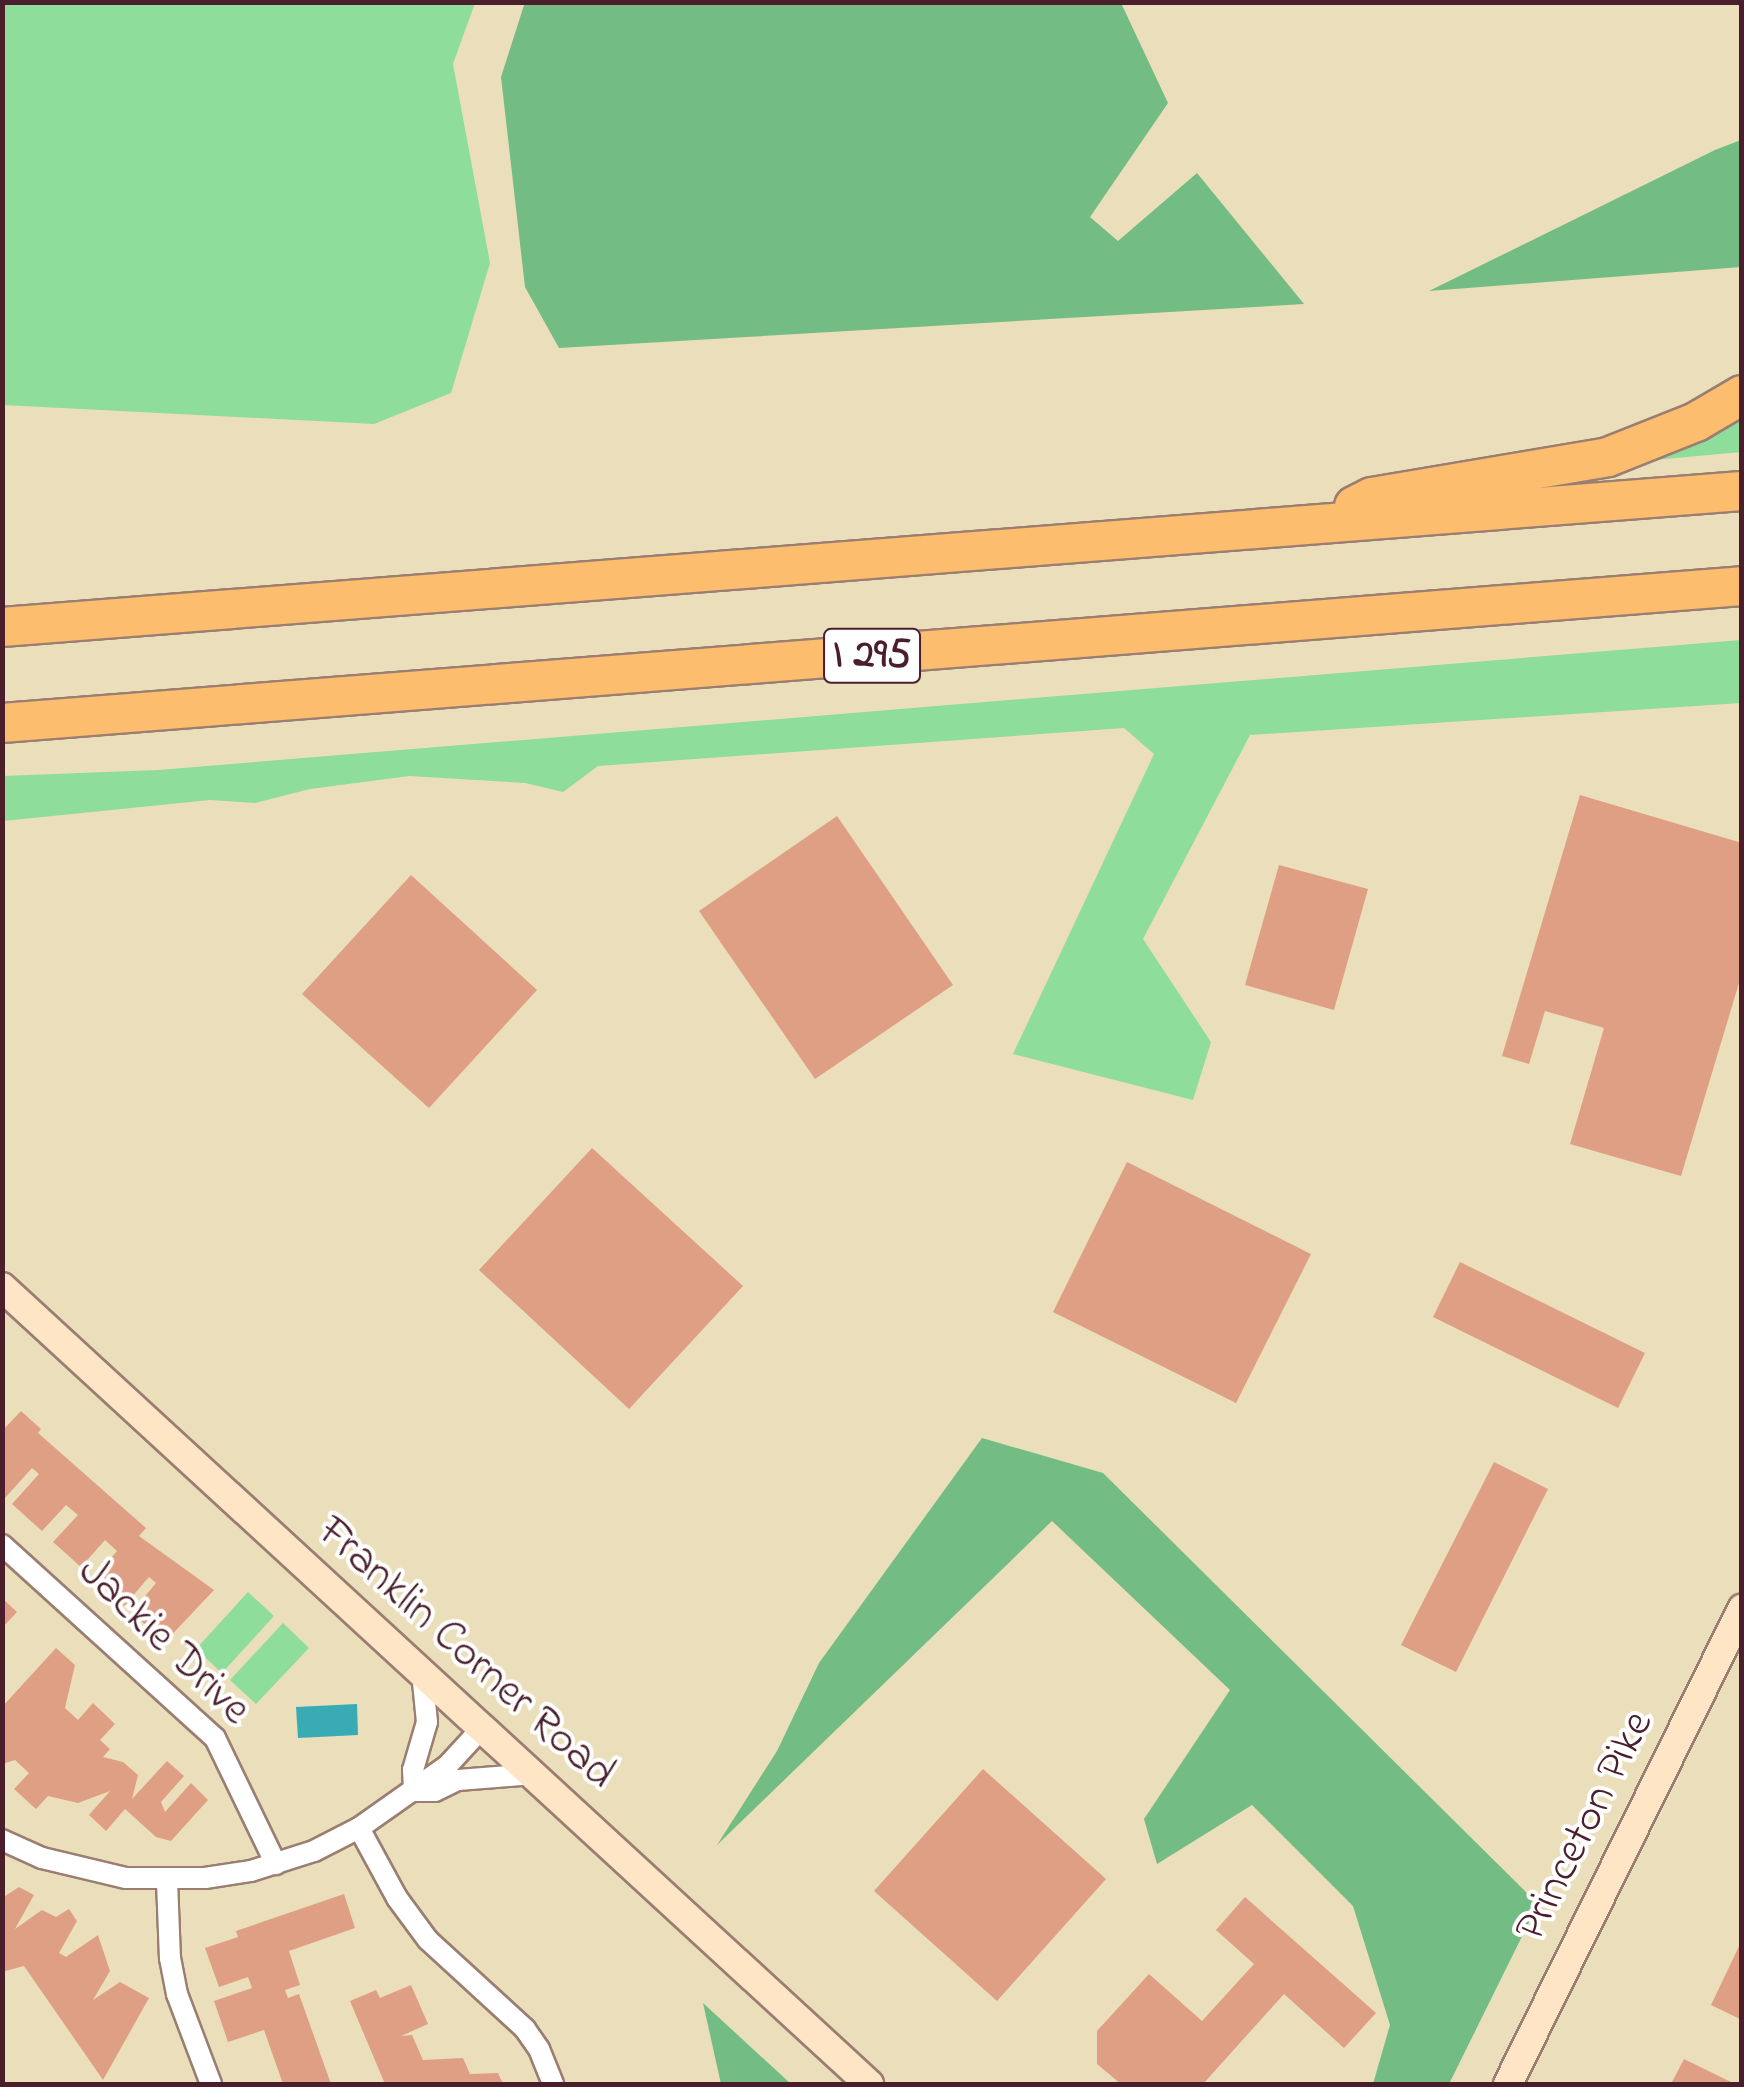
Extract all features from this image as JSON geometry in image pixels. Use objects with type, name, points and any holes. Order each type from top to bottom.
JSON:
[{"type":"highway","points":[[1313,526],[1372,497],[1608,457],[1682,428],[1742,395]]},
{"type":"highway","name":"I 295","points":[[2,627],[1742,491]]},
{"type":"highway","name":"I 295","points":[[2,723],[1742,586]]},
{"type":"main road","name":"Franklin Corner Road","points":[[2,1287],[869,2084]]},
{"type":"main road","name":"Princeton Pike","points":[[1508,2084],[1742,1609]]},
{"type":"street","name":"Jackie Drive","points":[[2,1545],[215,1738],[276,1864]]},
{"type":"street","points":[[414,1791],[413,1770],[427,1722],[422,1672]]},
{"type":"street","points":[[2,1840],[88,1872],[168,1880],[205,1878],[276,1864],[359,1828],[447,1766],[482,1728]]},
{"type":"street","points":[[414,1791],[435,1790],[458,1780],[534,1774]]},
{"type":"street","points":[[359,1828],[398,1898],[428,1940],[524,2029],[539,2049],[553,2084]]},
{"type":"street","points":[[168,1880],[170,1958],[177,1994],[211,2084]]},
{"type":"green space","points":[[3,2],[475,3],[453,64],[490,263],[451,393],[374,424],[3,405]]},
{"type":"green space","points":[[525,2],[1121,3],[1168,103],[1090,217],[1118,241],[1197,173],[1304,304],[559,348],[525,287],[501,77]]},
{"type":"green space","points":[[1741,140],[1741,267],[1429,291],[1715,150]]},
{"type":"green space","points":[[1741,411],[1741,452],[1654,460]]},
{"type":"green space","points":[[1741,640],[1741,703],[1250,735],[1143,939],[1211,1042],[1193,1100],[1013,1054],[1154,754],[1124,728],[598,766],[563,792],[525,783],[409,776],[310,789],[255,803],[210,800],[3,821],[3,776],[158,770]]},
{"type":"green space","points":[[982,1438],[1103,1473],[1538,1904],[1449,2084],[1373,2084],[1390,2025],[1353,1906],[1252,1805],[1157,1864],[1144,1819],[1230,1690],[1052,1521],[717,1845],[777,1751],[819,1663]]},
{"type":"green space","points":[[248,1592],[274,1616],[222,1673],[196,1649]]},
{"type":"green space","points":[[283,1623],[309,1648],[256,1704],[230,1680]]},
{"type":"green space","points":[[703,2003],[791,2084],[721,2084]]},
{"type":"water","points":[[357,1704],[358,1735],[298,1738],[296,1707]]},
{"type":"building","points":[[1580,795],[1742,843],[1742,973],[1681,1176],[1570,1144],[1604,1028],[1545,1011],[1529,1064],[1502,1056]]},
{"type":"building","points":[[837,816],[953,985],[815,1079],[699,911]]},
{"type":"building","points":[[1279,865],[1368,889],[1334,1010],[1245,985]]},
{"type":"building","points":[[411,875],[537,990],[429,1108],[302,994]]},
{"type":"building","points":[[592,1148],[743,1286],[629,1409],[479,1270]]},
{"type":"building","points":[[1127,1162],[1311,1254],[1236,1403],[1053,1312]]},
{"type":"building","points":[[1460,1262],[1645,1353],[1618,1408],[1433,1317]]},
{"type":"building","points":[[21,1411],[41,1429],[38,1433],[146,1528],[139,1536],[214,1590],[164,1643],[132,1612],[156,1583],[149,1577],[124,1606],[93,1579],[117,1551],[105,1540],[81,1567],[53,1542],[78,1515],[66,1505],[42,1531],[12,1504],[39,1474],[32,1468],[5,1498],[2,1496],[2,1431]]},
{"type":"building","points":[[1494,1462],[1548,1489],[1456,1672],[1401,1645]]},
{"type":"building","points":[[2,1598],[17,1612],[2,1628]]},
{"type":"building","points":[[56,1648],[75,1665],[65,1708],[78,1720],[93,1703],[115,1724],[100,1740],[110,1749],[103,1757],[123,1762],[138,1775],[132,1799],[167,1761],[184,1776],[161,1802],[165,1812],[191,1783],[208,1800],[171,1841],[156,1837],[125,1809],[106,1831],[89,1815],[110,1791],[78,1803],[48,1796],[36,1809],[14,1789],[29,1773],[15,1760],[2,1764],[2,1707]]},
{"type":"building","points":[[983,1769],[1106,1879],[997,2001],[874,1891]]},
{"type":"building","points":[[19,1887],[34,1895],[15,1929],[42,1910],[56,1917],[69,1909],[77,1921],[59,1953],[66,1957],[98,1935],[110,1971],[93,2000],[120,1982],[149,1998],[103,2080],[24,1966],[2,1972],[2,1898]]},
{"type":"building","points":[[344,1894],[355,1928],[289,1951],[300,1985],[285,1990],[288,1998],[299,1994],[331,2084],[283,2084],[264,2030],[228,2042],[214,2001],[252,1988],[248,1977],[219,1987],[205,1948],[238,1937],[236,1931]]},
{"type":"building","points":[[1245,1897],[1376,2013],[1344,2048],[1284,1994],[1203,2084],[1121,2084],[1097,2064],[1097,2031],[1149,1974],[1202,2021],[1254,1964],[1216,1930]]},
{"type":"building","points":[[1742,1940],[1742,2020],[1711,2005]]},
{"type":"building","points":[[411,1985],[428,2024],[401,2036],[412,2035],[423,2060],[463,2058],[470,2074],[498,2073],[503,2084],[385,2084],[350,2001],[376,1990],[380,1998]]},
{"type":"building","points":[[1684,2059],[1735,2084],[1671,2084]]}]
